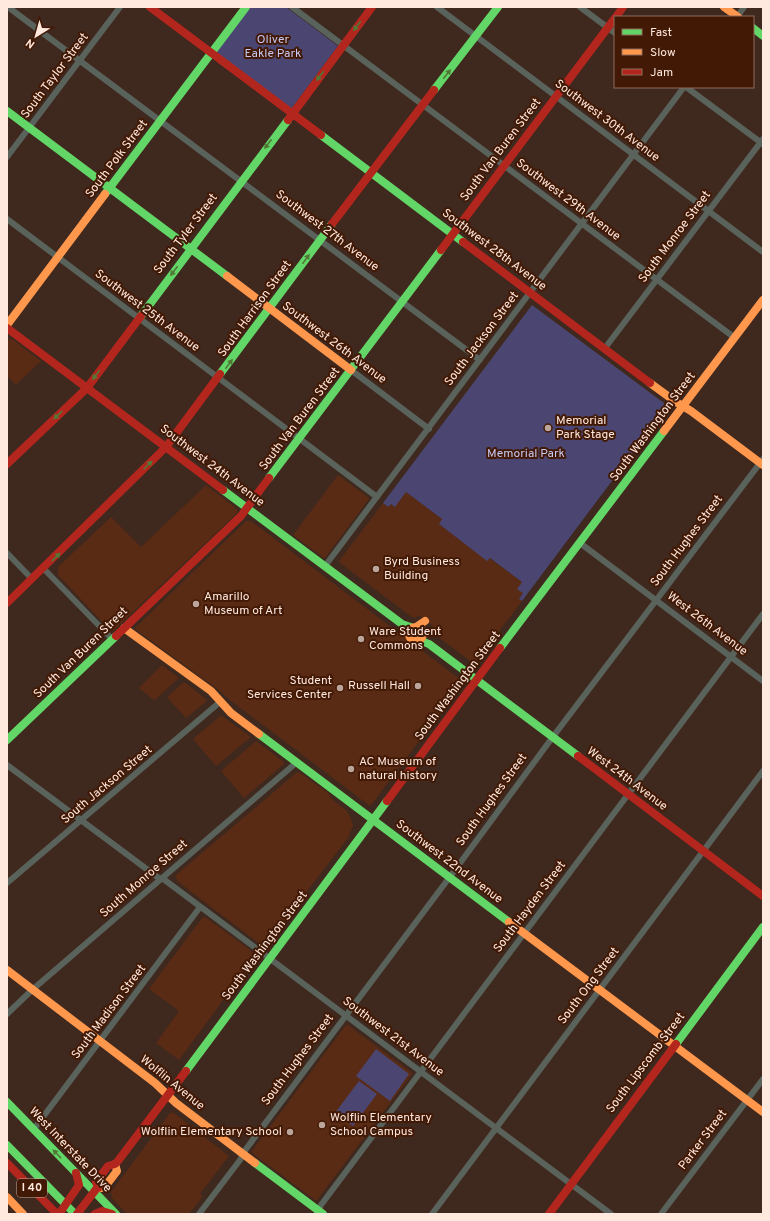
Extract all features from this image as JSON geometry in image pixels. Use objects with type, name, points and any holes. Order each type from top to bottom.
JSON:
[{"type":"main road","name":"Southwest 28th Avenue","points":[[150,7],[676,402],[684,406],[762,462]]},
{"type":"main road","name":"South Polk Street","points":[[7,327],[246,7]]},
{"type":"main road","name":"South Tyler Street","points":[[7,464],[86,388],[372,7]]},
{"type":"main road","name":"South Harrison Street","points":[[7,603],[166,447],[270,310],[371,172],[498,7]]},
{"type":"main road","name":"South Van Buren Street","points":[[617,16],[623,7]]},
{"type":"main road","points":[[724,7],[736,16]]},
{"type":"main road","points":[[754,29],[763,36]]},
{"type":"main road","name":"South Van Buren Street","points":[[7,740],[248,508],[557,96],[612,30]]},
{"type":"main road","name":"Southwest 26th Avenue","points":[[7,111],[351,370]]},
{"type":"main road","name":"South Washington Street","points":[[76,1214],[96,1190],[96,1182],[108,1166],[115,1164],[168,1096],[374,820],[476,680],[763,300]]},
{"type":"main road","name":"Southwest 24th Avenue","points":[[7,327],[86,388],[402,624],[417,632],[429,644],[476,680]]},
{"type":"main road","name":"Southwest 22nd Avenue","points":[[124,628],[212,691],[230,713],[763,1112]]},
{"type":"main road","name":"West 24th Avenue","points":[[476,680],[763,896]]},
{"type":"main road","name":"South Lipscomb Street","points":[[550,1214],[763,927]]},
{"type":"main road","name":"Wolflin Avenue","points":[[7,970],[155,1083],[176,1103],[319,1213]]},
{"type":"main road","name":"West Interstate Drive","points":[[7,1102],[76,1173],[96,1190],[116,1214]]},
{"type":"main road","name":"I 40","points":[[7,1146],[76,1214]]},
{"type":"main road","name":"I 40","points":[[7,1162],[58,1214]]},
{"type":"main road","points":[[58,1214],[79,1185],[76,1173]]},
{"type":"main road","points":[[7,1197],[22,1212]]},
{"type":"main road","points":[[95,1214],[102,1211],[112,1214]]},
{"type":"street","name":"Southwest 27th Avenue","points":[[8,7],[480,360]]},
{"type":"street","name":"South Taylor Street","points":[[7,157],[120,7]]},
{"type":"street","name":"Southwest 29th Avenue","points":[[292,7],[735,338]]},
{"type":"street","name":"Southwest 30th Avenue","points":[[437,7],[763,252]]},
{"type":"street","points":[[580,7],[612,30]]},
{"type":"street","points":[[738,16],[744,7]]},
{"type":"street","name":"South Jackson Street","points":[[326,566],[684,88]]},
{"type":"street","points":[[686,88],[762,142]]},
{"type":"street","name":"South Monroe Street","points":[[605,348],[762,142]]},
{"type":"street","name":"Southwest 25th Avenue","points":[[7,219],[377,497]]},
{"type":"street","name":"Southwest 26th Avenue","points":[[351,370],[429,429]]},
{"type":"street","name":"South Hughes Street","points":[[199,1214],[552,738],[762,462]]},
{"type":"street","name":"West 26th Avenue","points":[[580,543],[763,681]]},
{"type":"street","points":[[7,554],[32,579]]},
{"type":"street","points":[[44,568],[112,640]]},
{"type":"street","name":"South Hayden Street","points":[[319,1213],[321,1205],[763,614]]},
{"type":"street","name":"South Jackson Street","points":[[7,884],[220,702]]},
{"type":"street","name":"South Monroe Street","points":[[7,1014],[32,990],[297,762]]},
{"type":"street","name":"Southwest 21st Avenue","points":[[7,765],[81,821],[200,906],[611,1214]]},
{"type":"street","name":"South Ong Street","points":[[432,1214],[763,771]]},
{"type":"street","name":"South Madison Street","points":[[34,1129],[200,906]]},
{"type":"street","name":"Parker Street","points":[[661,1214],[763,1079]]},
{"type":"shaded area","points":[[12,339],[41,361],[16,385],[7,376],[7,341]]},
{"type":"shaded area","points":[[338,475],[369,499],[324,558],[293,535]]},
{"type":"shaded area","points":[[206,485],[237,509],[237,513],[114,630],[110,630],[58,575],[58,567],[111,517],[141,547]]},
{"type":"shaded area","points":[[406,492],[443,520],[439,524],[487,560],[489,558],[522,582],[523,593],[519,598],[522,601],[474,664],[433,633],[431,631],[433,626],[420,616],[414,618],[409,615],[339,561],[383,503],[388,507]]},
{"type":"shaded area","points":[[246,521],[251,521],[461,680],[462,684],[370,806],[231,701],[220,691],[135,629]]},
{"type":"shaded area","points":[[162,665],[179,678],[154,700],[139,688]]},
{"type":"shaded area","points":[[184,682],[207,701],[186,718],[167,697]]},
{"type":"shaded area","points":[[220,716],[251,737],[216,766],[193,739]]},
{"type":"shaded area","points":[[256,741],[284,762],[284,764],[244,798],[221,771]]},
{"type":"shaded area","points":[[299,772],[328,793],[334,801],[347,811],[353,826],[348,838],[264,947],[177,881],[176,875]]},
{"type":"shaded area","points":[[205,917],[249,949],[255,957],[179,1060],[156,1043],[179,1011],[149,989],[202,918]]},
{"type":"shaded area","name":"Wolflin Elementary School Campus","points":[[346,1025],[412,1074],[317,1200],[315,1200],[252,1153],[252,1151]]},
{"type":"shaded area","points":[[170,1113],[174,1113],[229,1156],[200,1194],[203,1196],[189,1214],[127,1214],[112,1198],[111,1192]]},
{"type":"green space","name":"Oliver Eakle Park","points":[[250,7],[286,7],[338,46],[291,109],[216,53]]},
{"type":"green space","name":"Memorial Park","points":[[532,305],[668,406],[522,601],[519,599],[523,593],[517,589],[522,582],[490,558],[487,561],[439,524],[442,519],[406,492],[395,507],[391,504],[388,507],[383,503]]},
{"type":"green space","points":[[376,1049],[409,1074],[390,1101],[356,1076]]},
{"type":"green space","points":[[359,1081],[377,1094],[353,1126],[335,1113]]},
{"type":"traffic: fast","points":[[105,194],[246,7]]},
{"type":"traffic: fast","points":[[434,90],[498,7]]},
{"type":"traffic: fast","points":[[754,29],[763,36]]},
{"type":"traffic: fast","points":[[7,111],[227,276]]},
{"type":"traffic: fast","points":[[141,316],[288,120]]},
{"type":"traffic: fast","points":[[321,135],[463,242]]},
{"type":"traffic: fast","points":[[220,374],[332,224]]},
{"type":"traffic: fast","points":[[269,478],[441,250]]},
{"type":"traffic: fast","points":[[500,648],[664,431]]},
{"type":"traffic: fast","points":[[223,490],[402,624],[413,628]]},
{"type":"traffic: fast","points":[[7,740],[116,636]]},
{"type":"traffic: fast","points":[[418,640],[429,644],[578,756]]},
{"type":"traffic: fast","points":[[259,734],[509,922]]},
{"type":"traffic: fast","points":[[186,1071],[387,801]]},
{"type":"traffic: fast","points":[[676,1044],[763,927]]},
{"type":"traffic: fast","points":[[7,1102],[116,1214]]},
{"type":"traffic: fast","points":[[7,1145],[75,1214]]},
{"type":"traffic: fast","points":[[255,1163],[323,1214]]},
{"type":"traffic: slow","points":[[724,7],[737,16]]},
{"type":"traffic: slow","points":[[7,325],[105,194]]},
{"type":"traffic: slow","points":[[227,276],[351,370]]},
{"type":"traffic: slow","points":[[664,431],[763,300]]},
{"type":"traffic: slow","points":[[650,383],[691,411],[763,465]]},
{"type":"traffic: slow","points":[[416,627],[425,621]]},
{"type":"traffic: slow","points":[[416,627],[421,629],[423,634],[421,639],[416,641],[411,639],[409,634],[411,629],[416,627]]},
{"type":"traffic: slow","points":[[124,628],[211,691],[231,713],[259,734]]},
{"type":"traffic: slow","points":[[509,922],[763,1112]]},
{"type":"traffic: slow","points":[[7,970],[155,1083],[176,1103],[255,1163]]},
{"type":"traffic: slow","points":[[98,1188],[104,1188],[117,1171],[115,1164]]},
{"type":"traffic: slow","points":[[7,1197],[23,1214]]},
{"type":"traffic: jam","points":[[150,7],[321,135]]},
{"type":"traffic: jam","points":[[288,120],[372,7]]},
{"type":"traffic: jam","points":[[617,16],[623,7]]},
{"type":"traffic: jam","points":[[441,250],[614,19]]},
{"type":"traffic: jam","points":[[332,224],[434,90]]},
{"type":"traffic: jam","points":[[463,242],[650,383]]},
{"type":"traffic: jam","points":[[7,464],[87,388],[141,316]]},
{"type":"traffic: jam","points":[[7,328],[223,490]]},
{"type":"traffic: jam","points":[[7,603],[166,447],[220,374]]},
{"type":"traffic: jam","points":[[116,636],[241,516],[269,478]]},
{"type":"traffic: jam","points":[[387,801],[500,648]]},
{"type":"traffic: jam","points":[[578,756],[763,896]]},
{"type":"traffic: jam","points":[[549,1214],[676,1044]]},
{"type":"traffic: jam","points":[[98,1188],[96,1182],[108,1166],[115,1164],[118,1161],[186,1071]]},
{"type":"traffic: jam","points":[[7,1163],[57,1214]]},
{"type":"traffic: jam","points":[[59,1214],[79,1185],[76,1173]]},
{"type":"traffic: jam","points":[[77,1214],[97,1188]]},
{"type":"traffic: jam","points":[[95,1214],[102,1211],[112,1214]]},
{"type":"place","name":"Memorial Park Stage","points":[[548,428]]},
{"type":"place","name":"Byrd Business Building","points":[[376,569]]},
{"type":"place","name":"Amarillo Museum of Art","points":[[196,604]]},
{"type":"place","name":"Ware Student Commons","points":[[361,639]]},
{"type":"place","name":"Russell Hall","points":[[418,686]]},
{"type":"place","name":"Student Services Center","points":[[340,688]]},
{"type":"place","name":"AC Museum of natural history","points":[[351,769]]},
{"type":"place","name":"Wolflin Elementary School Campus","points":[[322,1125]]},
{"type":"place","name":"Wolflin Elementary School","points":[[290,1132]]}]
